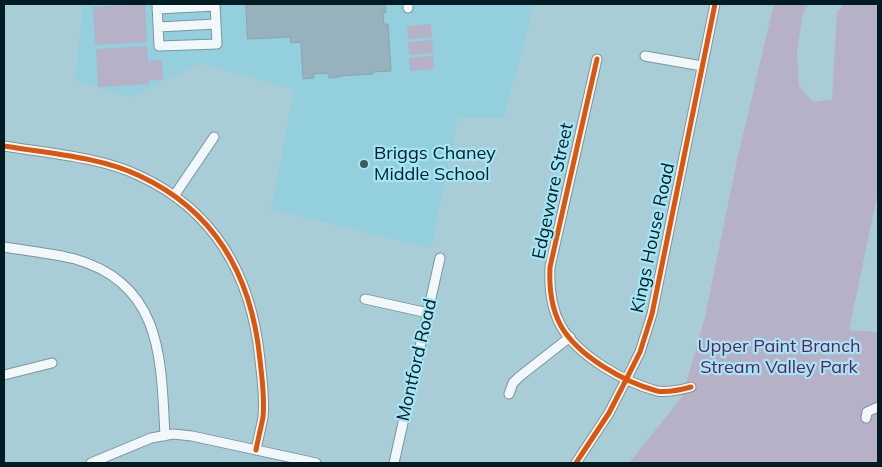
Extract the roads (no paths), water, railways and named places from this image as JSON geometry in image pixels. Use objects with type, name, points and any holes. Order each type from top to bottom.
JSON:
[{"type":"street","name":"Kings House Road","points":[[576,463],[608,413],[627,378],[640,352],[652,314],[715,4]]},
{"type":"street","points":[[215,5],[217,44],[159,46],[157,6],[215,5]]},
{"type":"street","points":[[158,27],[216,24]]},
{"type":"street","points":[[645,56],[702,66]]},
{"type":"street","name":"Edgeware Street","points":[[597,59],[550,267],[552,304],[561,326],[578,348],[595,362],[658,391],[672,392],[691,387]]},
{"type":"street","points":[[174,196],[214,137]]},
{"type":"street","points":[[4,146],[108,163],[140,176],[174,196],[200,218],[219,239],[237,268],[249,298],[258,334],[264,394],[263,416],[256,450]]},
{"type":"street","points":[[4,247],[74,259],[99,268],[123,284],[138,299],[157,340],[165,436]]},
{"type":"street","name":"Montford Road","points":[[394,463],[440,258]]},
{"type":"street","points":[[365,299],[428,313]]},
{"type":"street","points":[[509,394],[519,377],[570,337]]},
{"type":"street","points":[[4,375],[52,363]]},
{"type":"street","points":[[866,418],[867,412],[878,407]]},
{"type":"street","points":[[96,462],[151,438],[173,434],[192,436],[316,463]]},
{"type":"place","name":"Briggs Chaney Middle School","points":[[364,164]]},
{"type":"park label","name":"Upper Paint Branch Stream Valley Park","points":[[779,357]]}]
